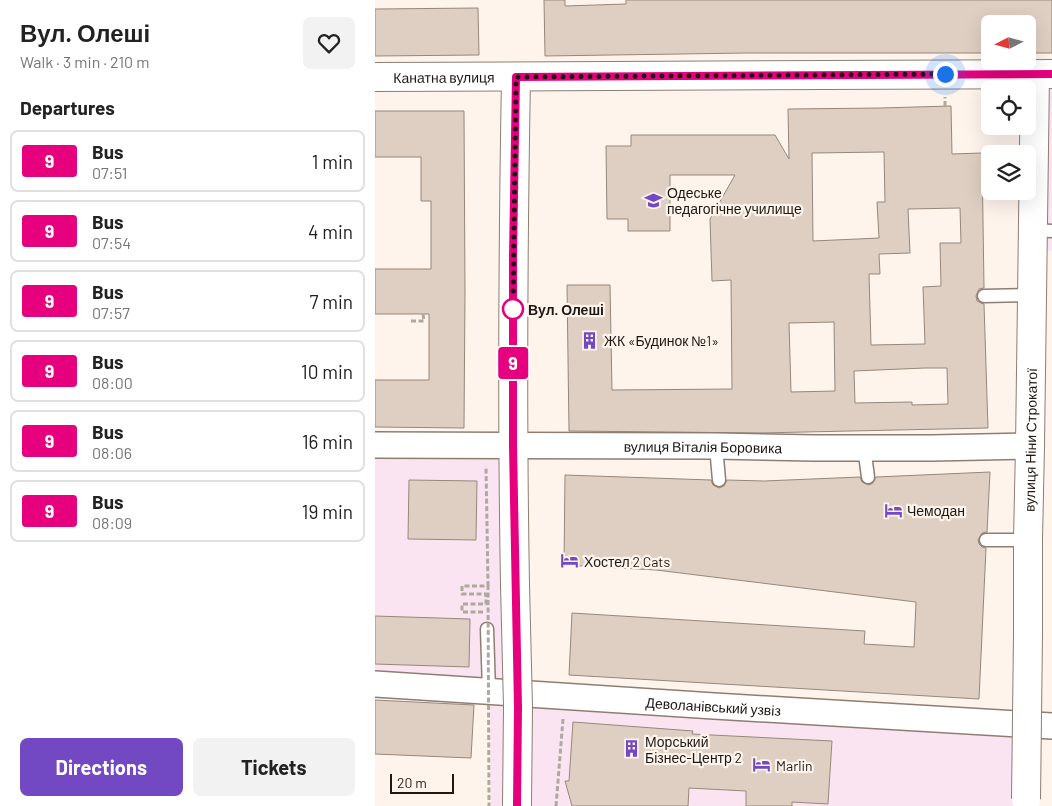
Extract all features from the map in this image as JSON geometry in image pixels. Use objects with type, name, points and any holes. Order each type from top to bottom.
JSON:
[{"type":"street","name":"Канатна вулиця","points":[[375,77],[1043,74]]},
{"type":"street","name":"вулиця Ніни Строкатої","points":[[1026,802],[1032,295],[1042,230],[1043,74]]},
{"type":"street","points":[[516,77],[513,256],[513,446],[518,707],[517,806]]},
{"type":"street","name":"вулиця Віталія Боровика","points":[[375,445],[814,448],[1030,446]]},
{"type":"street","name":"Деволанівський узвіз","points":[[375,684],[1052,726]]},
{"type":"lane","points":[[984,296],[1032,295]]},
{"type":"lane","points":[[716,446],[719,480]]},
{"type":"lane","points":[[864,448],[867,477]]},
{"type":"lane","points":[[986,540],[1028,540]]},
{"type":"lane","points":[[487,629],[489,691]]},
{"type":"path","points":[[411,321],[424,321],[423,314]]},
{"type":"path","points":[[485,446],[489,806]]},
{"type":"path","points":[[487,629],[487,612],[462,612],[462,604],[486,604],[487,594],[462,594],[462,586],[488,585]]},
{"type":"path","points":[[556,806],[565,696]]},
{"type":"shaded area","points":[[1036,77],[1052,77],[1052,251],[1037,251]]},
{"type":"shaded area","points":[[512,451],[516,692],[375,683],[375,452]]},
{"type":"shaded area","points":[[490,693],[1026,725],[1025,806],[491,806]]},
{"type":"building","points":[[544,0],[565,0],[565,6],[626,4],[626,0],[1052,0],[1052,53],[1036,53],[1036,15],[981,15],[981,53],[747,53],[545,56]]},
{"type":"building","points":[[478,8],[479,55],[375,56],[375,9]]},
{"type":"building","points":[[951,106],[952,154],[981,153],[984,288],[979,289],[976,296],[977,301],[984,304],[988,428],[760,433],[569,431],[567,285],[610,285],[612,390],[732,389],[731,280],[712,281],[710,219],[735,175],[670,175],[670,231],[628,231],[628,219],[607,219],[606,146],[631,146],[631,135],[775,135],[789,159],[788,109]],"holes":[[[884,152],[885,202],[877,202],[879,238],[813,241],[812,153]],[[960,208],[961,243],[940,243],[941,286],[923,287],[925,344],[871,345],[869,274],[880,274],[879,254],[910,253],[908,209]],[[834,322],[835,391],[791,392],[789,323]],[[947,368],[948,404],[912,405],[912,402],[855,403],[854,371]]]},
{"type":"building","points":[[375,111],[464,111],[464,428],[375,427],[375,380],[429,380],[429,314],[375,314],[375,269],[431,269],[431,201],[421,201],[421,157],[375,157]]},
{"type":"building","points":[[990,472],[987,532],[982,533],[978,540],[982,547],[986,548],[979,699],[569,675],[572,613],[865,631],[864,644],[914,647],[916,602],[656,570],[564,565],[565,475],[711,480],[713,485],[719,488],[724,486],[727,480],[764,481],[860,477],[862,482],[869,485],[873,483],[876,477]]},
{"type":"building","points":[[409,480],[477,481],[476,540],[408,539]]},
{"type":"building","points":[[375,616],[470,619],[469,667],[375,664]]},
{"type":"building","points":[[375,700],[474,705],[471,758],[375,754]]},
{"type":"building","points":[[573,722],[693,731],[692,734],[832,741],[828,804],[792,802],[792,806],[746,806],[746,791],[689,788],[688,806],[572,806],[565,781],[569,781]]},
{"type":"bus line","name":"9","points":[[517,806],[518,707],[513,446],[513,256],[516,77],[1052,74]]},
{"type":"place","name":"Одеське педагогічне училище","points":[[653,200]]},
{"type":"place","name":"Вул. Олеші","points":[[513,309]]},
{"type":"place","name":"ЖК «Будинок №1»","points":[[590,340]]},
{"type":"place","name":"Чемодан","points":[[893,510]]},
{"type":"place","name":"Хостел 2 Cats","points":[[570,561]]},
{"type":"place","name":"Морський Бізнес-Центр 2","points":[[631,749]]},
{"type":"place","name":"Marlin","points":[[762,765]]},
{"type":"route","points":[[513,309],[516,77],[945,74]]}]
